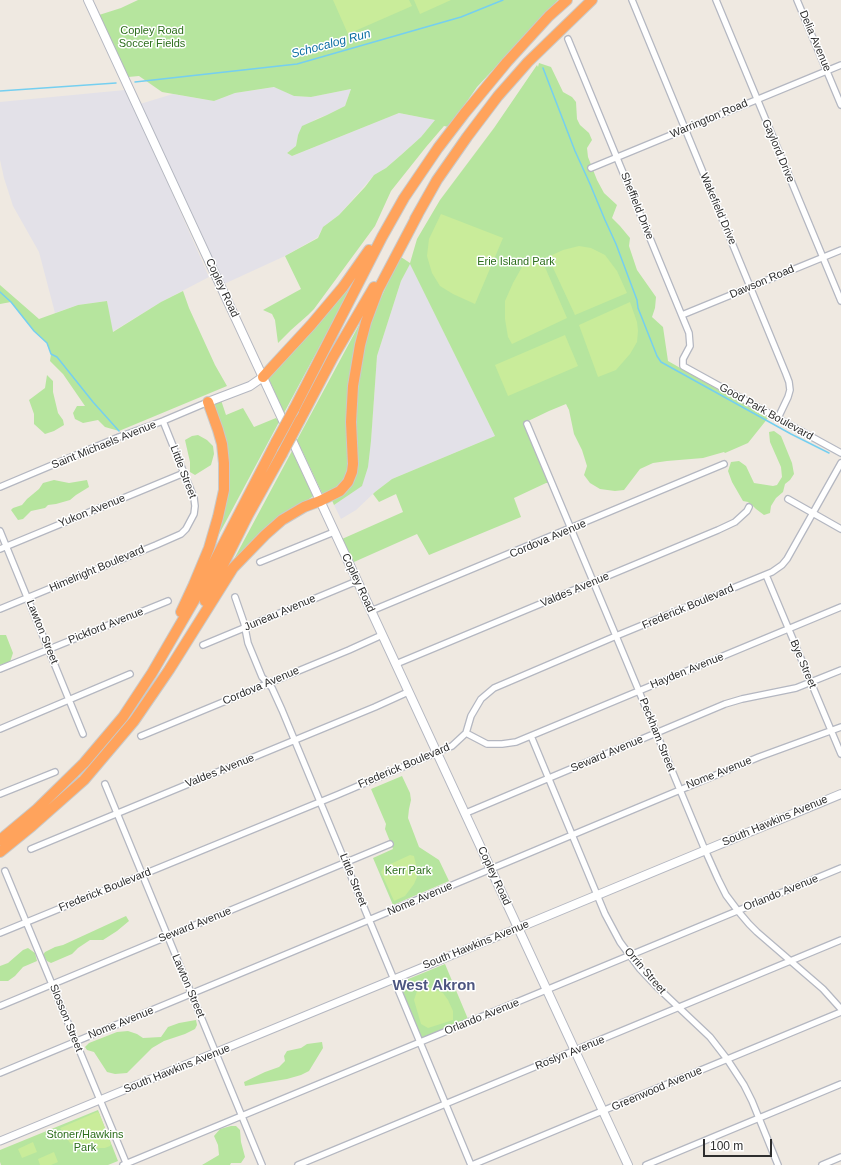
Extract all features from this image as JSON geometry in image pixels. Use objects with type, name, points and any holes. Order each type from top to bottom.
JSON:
[{"type":"highway","points":[[263,377],[311,325],[343,287],[438,148],[464,114],[507,62],[549,16],[567,0]]},
{"type":"highway","points":[[178,653],[233,568],[265,535],[282,520],[342,488],[350,477],[353,464],[351,422],[354,378],[366,322],[378,290],[437,180],[467,137],[498,96],[528,62],[592,0]]},
{"type":"highway","points":[[0,852],[84,780],[134,721],[169,670],[248,515],[282,454],[336,350],[418,214]]},
{"type":"highway","points":[[0,840],[37,809],[84,763],[123,717],[152,673],[195,599],[392,217]]},
{"type":"highway","points":[[152,673],[194,584],[209,548],[221,507],[224,482],[224,455],[218,430],[208,402]]},
{"type":"main road","name":"Copley Road","points":[[88,0],[628,1165]]},
{"type":"main road","points":[[208,402],[250,386],[263,377]]},
{"type":"main road","name":"South Hawkins Avenue","points":[[518,928],[841,794]]},
{"type":"street","name":"Wakefield Drive","points":[[632,0],[789,382],[790,390],[788,397],[778,418]]},
{"type":"street","name":"Gaylord Drive","points":[[716,0],[841,301]]},
{"type":"street","name":"Delia Avenue","points":[[798,0],[841,105]]},
{"type":"street","name":"Sheffield Drive","points":[[568,39],[689,333],[690,346],[683,359],[683,366],[690,371]]},
{"type":"street","name":"Warrington Road","points":[[591,168],[841,65]]},
{"type":"street","name":"Dawson Road","points":[[682,315],[841,250]]},
{"type":"street","name":"Good Park Boulevard","points":[[690,371],[841,453]]},
{"type":"street","name":"Saint Michaels Avenue","points":[[0,487],[119,437],[163,422],[208,402]]},
{"type":"street","name":"Little Street","points":[[163,422],[195,502],[195,510],[190,523]]},
{"type":"street","name":"Peckham Street","points":[[527,424],[704,850],[726,894],[757,932],[823,990],[841,1011]]},
{"type":"street","name":"Frederick Boulevard","points":[[0,933],[452,746],[466,733],[472,712],[481,699],[494,688],[616,636],[766,575],[777,569],[787,560],[841,463]]},
{"type":"street","name":"Cordova Avenue","points":[[371,611],[724,464]]},
{"type":"street","name":"Yukon Avenue","points":[[0,549],[184,473]]},
{"type":"street","points":[[788,499],[841,529]]},
{"type":"street","name":"Valdes Avenue","points":[[396,664],[728,526],[741,518],[749,507]]},
{"type":"street","name":"Himelright Boulevard","points":[[0,609],[181,534],[190,523]]},
{"type":"street","name":"Lawton Street","points":[[0,531],[83,734]]},
{"type":"street","points":[[260,562],[334,532]]},
{"type":"street","name":"Bye Street","points":[[766,575],[841,754]]},
{"type":"street","name":"Juneau Avenue","points":[[203,645],[357,581]]},
{"type":"street","name":"Little Street","points":[[235,596],[241,611],[248,643],[262,677],[275,692],[445,1104],[472,1165]]},
{"type":"street","name":"Pickford Avenue","points":[[0,669],[168,601]]},
{"type":"street","name":"Hayden Avenue","points":[[466,733],[482,742],[491,744],[508,743],[531,736],[638,690],[841,607]]},
{"type":"street","name":"Cordova Avenue","points":[[141,736],[382,635]]},
{"type":"street","name":"Seward Avenue","points":[[466,813],[731,702],[789,690],[811,683],[841,670]]},
{"type":"street","points":[[0,729],[130,674]]},
{"type":"street","name":"Valdes Avenue","points":[[31,849],[408,692]]},
{"type":"street","name":"Nome Avenue","points":[[0,1073],[759,757],[841,727]]},
{"type":"street","name":"Orrin Street","points":[[531,736],[608,920],[630,956],[645,975],[710,1037],[728,1059],[744,1085],[760,1118],[778,1165]]},
{"type":"street","points":[[0,794],[55,772]]},
{"type":"street","name":"Lawton Street","points":[[105,784],[262,1165]]},
{"type":"street","name":"Seward Avenue","points":[[0,1006],[390,844]]},
{"type":"street","name":"Orlando Avenue","points":[[125,1165],[841,868]]},
{"type":"street","name":"Slosson Street","points":[[5,871],[100,1100],[125,1165]]},
{"type":"street","name":"South Hawkins Avenue","points":[[0,1141],[518,928]]},
{"type":"street","name":"Roslyn Avenue","points":[[298,1165],[841,940]]},
{"type":"street","name":"Greenwood Avenue","points":[[472,1165],[841,1011]]},
{"type":"street","points":[[646,1165],[841,1084]]},
{"type":"street","points":[[822,1165],[841,1157]]},
{"type":"shaded area","points":[[275,87],[294,96],[311,97],[351,89],[345,106],[316,119],[298,135],[296,146],[287,153],[292,156],[399,113],[435,120],[421,137],[386,168],[374,175],[339,215],[323,227],[318,237],[285,256],[224,284],[140,104],[173,94],[214,101],[235,93]]},
{"type":"shaded area","points":[[125,90],[209,277],[161,302],[112,332],[107,301],[78,305],[55,313],[39,252],[13,206],[4,178],[0,160],[0,102]]},
{"type":"shaded area","points":[[410,263],[495,436],[392,479],[375,492],[356,510],[341,519],[334,505],[362,485],[371,441],[377,356],[401,281]]},
{"type":"green space","name":"Copley Road Soccer Fields","points":[[138,0],[558,0],[477,87],[449,127],[444,126],[426,147],[391,191],[375,226],[314,309],[278,343],[275,320],[272,314],[263,310],[301,289],[285,256],[318,238],[323,227],[339,215],[374,175],[386,168],[421,137],[435,120],[399,113],[292,156],[287,153],[296,146],[298,135],[302,126],[345,106],[351,89],[311,97],[294,96],[274,87],[235,93],[214,101],[162,92],[139,76],[128,77],[99,15],[121,8]]},
{"type":"green space","points":[[333,0],[409,0],[412,6],[348,34]]},
{"type":"green space","points":[[414,0],[451,0],[420,14]]},
{"type":"green space","name":"Erie Island Park","points":[[539,63],[551,67],[563,92],[572,97],[576,102],[577,119],[580,125],[589,133],[592,140],[587,148],[588,157],[597,180],[604,193],[617,205],[612,218],[630,238],[629,246],[637,270],[656,297],[652,317],[663,327],[668,361],[768,418],[748,443],[725,453],[703,458],[653,463],[640,469],[624,490],[615,491],[600,489],[590,483],[584,475],[587,466],[582,450],[574,434],[569,410],[566,404],[524,423],[550,483],[546,483],[514,498],[521,517],[429,555],[417,534],[354,562],[342,539],[403,512],[396,494],[379,502],[373,494],[375,492],[392,479],[495,436],[410,264],[401,281],[377,356],[368,467],[362,486],[334,505],[331,498],[352,481],[356,379],[370,322],[390,278],[401,257],[410,263],[417,239],[440,200],[494,128],[537,65],[538,67]]},
{"type":"green space","points":[[441,214],[503,238],[475,304],[440,286],[432,273],[427,256],[429,239]]},
{"type":"green space","points":[[579,246],[591,248],[605,255],[617,271],[627,293],[575,315],[548,257],[563,250]]},
{"type":"green space","points":[[541,258],[567,318],[512,344],[508,337],[505,319],[505,301],[522,267],[532,259]]},
{"type":"green space","points":[[354,282],[284,413],[268,377]]},
{"type":"green space","points":[[0,285],[39,319],[78,305],[107,301],[113,332],[161,302],[183,291],[189,308],[215,365],[227,386],[119,431],[105,427],[98,420],[83,423],[75,419],[73,413],[77,406],[85,406],[63,374],[50,361],[51,354],[47,343],[34,331],[11,302],[0,304]]},
{"type":"green space","points":[[630,302],[637,322],[637,342],[630,354],[616,370],[598,377],[579,325]]},
{"type":"green space","points":[[366,312],[348,475],[338,488],[324,494],[322,493],[297,440]]},
{"type":"green space","points":[[565,335],[578,366],[508,396],[495,365]]},
{"type":"green space","points":[[47,375],[53,381],[53,392],[58,413],[63,420],[64,425],[45,434],[34,424],[34,414],[29,400],[45,388]]},
{"type":"green space","points":[[221,400],[226,415],[243,408],[254,427],[276,418],[279,422],[217,538],[215,537],[227,490],[213,408],[216,402]]},
{"type":"green space","points":[[774,431],[781,436],[792,463],[794,474],[785,484],[783,492],[776,498],[771,506],[770,513],[764,515],[748,502],[743,501],[732,482],[728,471],[731,462],[739,461],[746,466],[754,483],[773,486],[777,485],[782,477],[781,467],[770,442],[769,432]]},
{"type":"green space","points":[[198,435],[207,440],[213,446],[214,454],[211,465],[195,475],[190,472],[190,462],[185,440],[192,436]]},
{"type":"green space","points":[[292,451],[313,496],[260,533],[236,561],[234,559]]},
{"type":"green space","points":[[54,480],[69,483],[87,480],[89,487],[70,500],[31,511],[23,519],[18,520],[11,510],[22,505],[39,489],[43,483]]},
{"type":"green space","points":[[0,635],[6,635],[13,653],[10,662],[0,665]]},
{"type":"green space","name":"Kerr Park","points":[[402,776],[410,793],[411,800],[408,818],[419,847],[439,860],[449,881],[393,905],[373,858],[393,849],[385,829],[386,824],[371,789]]},
{"type":"green space","points":[[410,855],[414,856],[417,877],[414,884],[405,896],[394,901],[381,872],[384,867]]},
{"type":"green space","points":[[126,916],[129,921],[103,940],[90,940],[72,954],[51,963],[47,961],[43,955],[45,952],[55,947],[63,945]]},
{"type":"green space","points":[[28,948],[35,953],[37,961],[23,967],[8,981],[0,981],[0,966],[8,963],[23,950]]},
{"type":"green space","points":[[445,964],[468,1019],[424,1039],[420,1036],[399,985],[401,982]]},
{"type":"green space","points":[[430,988],[443,993],[453,1011],[453,1020],[428,1028],[421,1024],[414,1000],[417,991]]},
{"type":"green space","points":[[196,1020],[197,1025],[195,1029],[164,1041],[152,1048],[127,1073],[115,1074],[107,1072],[94,1052],[87,1050],[85,1047],[89,1043],[117,1032],[128,1031],[143,1038],[161,1037],[168,1027],[179,1023]]},
{"type":"green space","points":[[322,1042],[323,1048],[309,1071],[287,1079],[245,1086],[244,1082],[279,1067],[285,1061],[284,1056],[287,1051],[301,1048],[307,1044]]},
{"type":"green space","name":"Stoner/Hawkins Park","points":[[98,1110],[118,1161],[108,1165],[1,1165],[0,1150]]},
{"type":"green space","points":[[97,1112],[99,1113],[111,1144],[110,1146],[105,1148],[86,1148],[77,1147],[70,1143],[60,1128]]},
{"type":"green space","points":[[236,1126],[240,1130],[241,1142],[245,1157],[241,1163],[231,1163],[230,1165],[202,1165],[219,1155],[218,1145],[214,1136],[220,1129]]},
{"type":"green space","points":[[33,1142],[37,1152],[22,1158],[18,1149]]},
{"type":"green space","points":[[54,1152],[58,1162],[51,1165],[40,1165],[38,1159]]},
{"type":"waterway","name":"Schocalog Run","points":[[135,82],[297,64],[461,17],[503,0]]},
{"type":"waterway","points":[[543,68],[575,151],[616,244],[637,300],[638,308],[657,356],[661,362],[791,434],[829,453]]},
{"type":"waterway","name":"Schocalog Run","points":[[0,91],[116,83]]},
{"type":"waterway","points":[[0,292],[11,302],[34,331],[47,343],[51,354],[57,357],[93,402],[119,431]]},
{"type":"district","name":"West Akron","points":[[434,986]]}]
